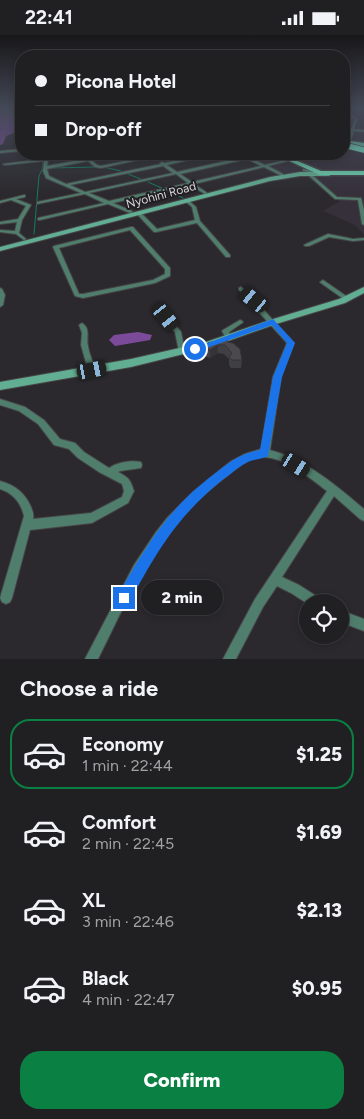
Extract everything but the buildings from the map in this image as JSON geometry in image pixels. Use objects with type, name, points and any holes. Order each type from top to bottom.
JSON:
[{"type":"highway","points":[[350,145],[364,148]]},
{"type":"main road","points":[[290,160],[307,171],[329,174],[364,173]]},
{"type":"main road","name":"Nyohini Road","points":[[0,247],[24,239],[205,193],[307,171]]},
{"type":"main road","name":"Nyohini Road","points":[[0,247],[307,171]]},
{"type":"main road","points":[[0,386],[182,352],[347,299],[364,290]]},
{"type":"street","points":[[0,152],[15,151]]},
{"type":"street","points":[[5,163],[46,160],[46,176],[130,212]]},
{"type":"street","points":[[45,168],[89,160],[97,167],[100,167],[129,160]]},
{"type":"street","points":[[158,160],[205,193]]},
{"type":"street","points":[[64,185],[184,160]]},
{"type":"street","points":[[39,203],[234,160]]},
{"type":"street","points":[[253,160],[282,175]]},
{"type":"street","points":[[40,219],[290,160]]},
{"type":"street","points":[[307,171],[334,197],[360,199],[364,224]]},
{"type":"street","points":[[0,202],[24,196]]},
{"type":"street","points":[[11,199],[29,205],[20,220],[17,233]]},
{"type":"street","points":[[186,200],[194,207],[198,221],[228,256]]},
{"type":"street","points":[[138,213],[156,231]]},
{"type":"street","points":[[0,223],[20,220]]},
{"type":"street","points":[[139,236],[198,221]]},
{"type":"street","points":[[84,227],[94,237]]},
{"type":"street","points":[[130,228],[139,236],[168,269],[166,277],[131,287],[79,296],[56,248],[130,228]]},
{"type":"street","points":[[0,231],[17,233],[24,239]]},
{"type":"street","points":[[307,245],[325,236],[353,240],[364,239]]},
{"type":"street","points":[[323,282],[347,299]]},
{"type":"street","points":[[241,289],[254,300],[259,309],[289,339],[291,345],[278,373],[265,453]]},
{"type":"street","points":[[0,290],[2,295],[0,305]]},
{"type":"street","points":[[162,313],[178,332],[182,352]]},
{"type":"street","points":[[229,337],[225,331],[240,322]]},
{"type":"street","points":[[82,325],[85,333],[84,345],[92,370]]},
{"type":"street","points":[[0,402],[22,409],[41,421],[57,442],[72,446],[81,455],[109,473],[126,481],[129,491],[125,500],[92,518],[27,525]]},
{"type":"street","points":[[91,659],[140,568],[170,522],[198,493],[237,463],[250,456],[265,453],[280,457],[296,465],[333,490],[364,516]]},
{"type":"street","points":[[109,473],[118,467],[138,465]]},
{"type":"street","points":[[0,485],[12,489],[21,499],[29,516],[6,599]]},
{"type":"street","points":[[229,659],[259,603],[333,490]]},
{"type":"street","points":[[274,579],[303,594]]},
{"type":"street","points":[[349,619],[364,625]]},
{"type":"shaded area","points":[[0,137],[6,137],[3,144],[0,145]]},
{"type":"shaded area","points":[[350,137],[364,137],[364,235],[355,225],[323,211],[340,201],[309,176],[287,177],[251,160],[350,160]]},
{"type":"shaded area","points":[[138,332],[152,335],[150,340],[115,346],[109,340],[114,335]]},
{"type":"waterway","points":[[34,234],[39,176],[43,168],[43,160]]},
{"type":"waterway","points":[[49,168],[99,167]]},
{"type":"waterway","points":[[104,167],[121,171]]},
{"type":"waterway","points":[[128,174],[143,180]]},
{"type":"waterway","points":[[148,182],[164,189]]},
{"type":"waterway","points":[[169,191],[183,198]]},
{"type":"route","points":[[124,598],[155,544],[170,522],[182,509],[198,493],[237,463],[250,456],[265,453],[277,377],[291,343],[273,322],[195,349]]}]
